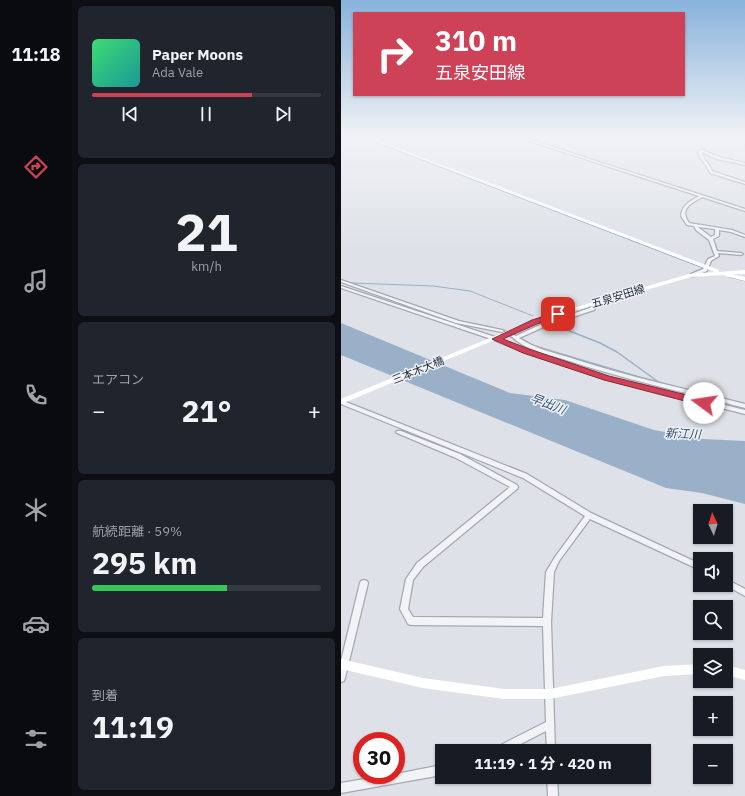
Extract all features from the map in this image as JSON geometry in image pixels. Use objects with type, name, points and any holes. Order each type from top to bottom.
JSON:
[{"type":"street","points":[[462,174],[706,268],[745,279]]},
{"type":"street","points":[[634,174],[745,210]]},
{"type":"street","points":[[718,174],[745,183]]},
{"type":"street","points":[[702,196],[688,203],[683,212],[684,218],[688,224],[732,231],[745,236]]},
{"type":"street","points":[[693,275],[705,270],[709,260],[717,257],[711,239],[697,229],[696,225]]},
{"type":"street","points":[[711,239],[717,236],[717,229]]},
{"type":"street","points":[[716,252],[741,254]]},
{"type":"street","name":"五泉安田線","points":[[495,339],[535,322],[663,282],[693,275],[745,272]]},
{"type":"street","points":[[341,281],[458,322],[502,331]]},
{"type":"street","points":[[341,287],[607,378],[745,412]]},
{"type":"street","points":[[597,303],[592,309],[514,337],[523,343],[543,351],[595,368],[745,406]]},
{"type":"street","name":"三本木大橋","points":[[342,402],[495,339]]},
{"type":"street","points":[[342,402],[525,476],[589,515],[693,564]]},
{"type":"street","points":[[399,432],[458,456],[515,487],[420,565],[410,579],[404,610],[411,621],[547,622]]},
{"type":"street","points":[[551,744],[547,622],[550,572],[557,558],[589,515]]},
{"type":"street","points":[[341,678],[343,664],[364,583]]},
{"type":"street","points":[[733,586],[745,593]]},
{"type":"street","points":[[343,664],[423,683],[504,694],[550,694],[664,671],[693,669]]},
{"type":"street","points":[[733,672],[745,675]]},
{"type":"street","points":[[511,744],[550,724]]},
{"type":"street","points":[[341,788],[435,771]]},
{"type":"street","points":[[553,784],[553,796]]},
{"type":"water","name":"早出川","points":[[341,323],[510,393],[565,400],[654,430],[703,439],[745,441],[745,504],[702,493],[666,488],[341,355]]},
{"type":"waterway","points":[[459,174],[703,268]]},
{"type":"waterway","points":[[729,277],[745,281]]},
{"type":"waterway","points":[[341,280],[366,289]]},
{"type":"waterway","points":[[352,283],[433,286],[470,291],[533,316]]},
{"type":"waterway","points":[[474,324],[491,327]]},
{"type":"waterway","points":[[552,324],[600,343],[617,352],[660,383]]},
{"type":"waterway","points":[[520,338],[534,346]]},
{"type":"waterway","points":[[538,347],[649,380]]},
{"type":"waterway","points":[[738,402],[745,404]]},
{"type":"tunnel","points":[[502,331],[513,336]]},
{"type":"route","points":[[558,314],[519,328],[496,339],[526,351],[607,378],[704,403]]},
{"type":"water label","name":"新江川","points":[[683,434]]}]
